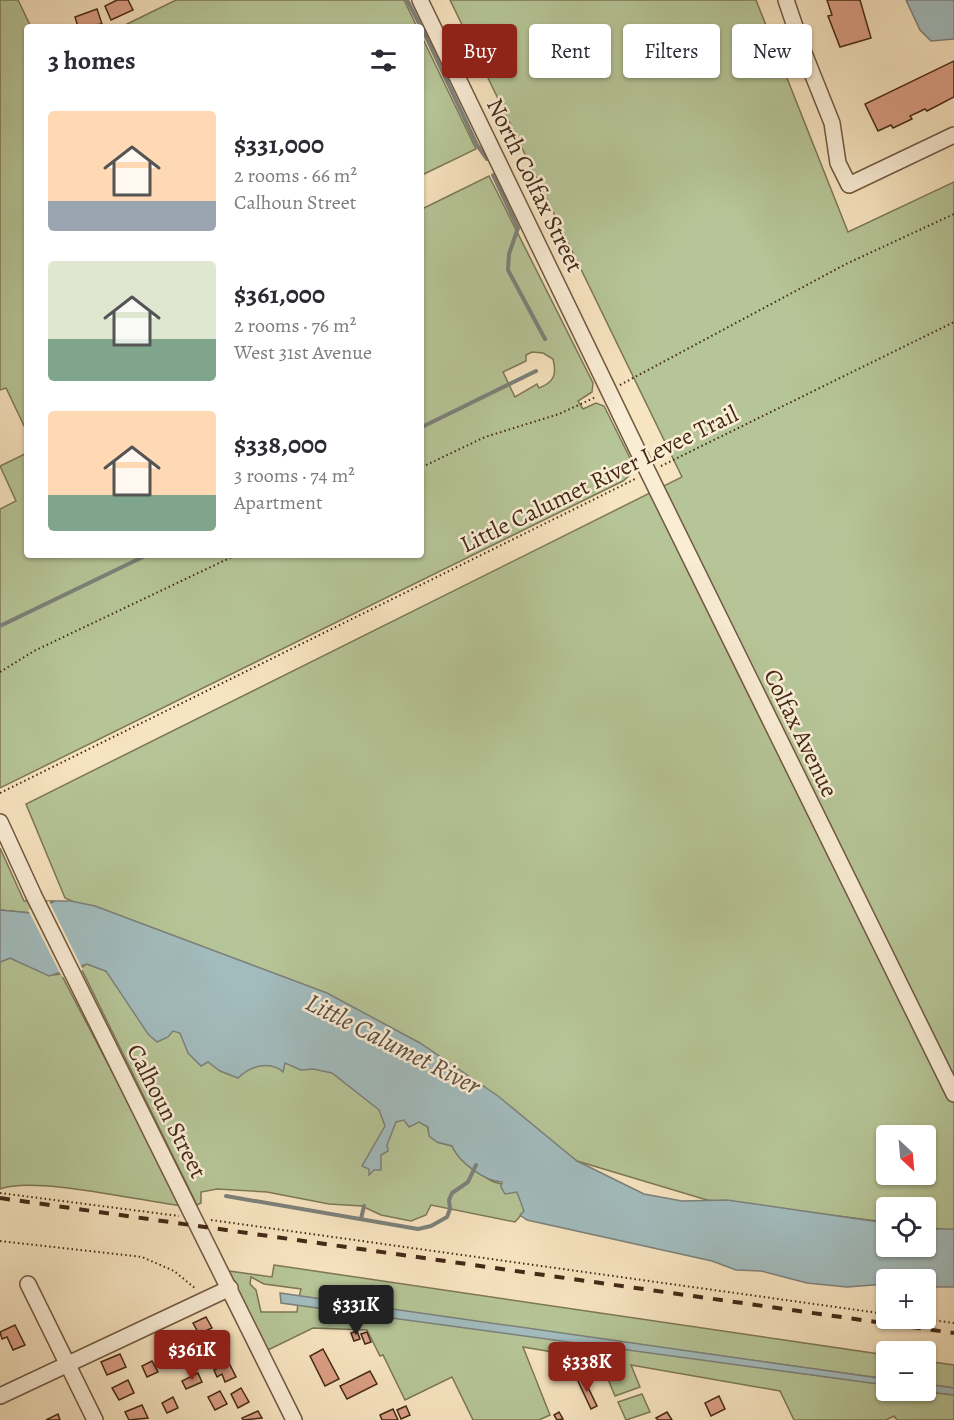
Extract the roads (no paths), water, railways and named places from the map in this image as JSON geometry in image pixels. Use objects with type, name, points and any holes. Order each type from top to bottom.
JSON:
[{"type":"street","name":"North Colfax Street","points":[[420,0],[609,391]]},
{"type":"street","points":[[786,0],[832,123],[838,163],[849,185],[954,135]]},
{"type":"street","name":"Colfax Avenue","points":[[609,391],[954,1094]]},
{"type":"street","name":"Calhoun Street","points":[[0,822],[34,896],[294,1420]]},
{"type":"street","points":[[28,1284],[95,1420]]},
{"type":"street","points":[[0,1396],[230,1288]]},
{"type":"water","points":[[906,0],[954,0],[954,39],[931,41],[920,30]]},
{"type":"water","name":"Little Calumet River","points":[[55,901],[71,901],[95,906],[327,993],[420,1043],[498,1096],[577,1161],[644,1194],[682,1201],[727,1200],[876,1222],[876,1257],[936,1257],[936,1229],[954,1229],[954,1287],[936,1287],[936,1269],[876,1269],[876,1285],[847,1287],[807,1283],[761,1271],[736,1270],[712,1261],[527,1220],[520,1215],[524,1211],[517,1192],[505,1194],[501,1187],[502,1182],[473,1170],[460,1158],[452,1146],[437,1142],[429,1136],[428,1127],[419,1122],[409,1127],[404,1120],[396,1122],[387,1145],[388,1151],[381,1155],[381,1170],[374,1170],[369,1175],[369,1169],[362,1166],[385,1126],[379,1110],[332,1073],[313,1069],[301,1070],[285,1063],[283,1072],[266,1065],[248,1070],[238,1078],[220,1071],[208,1062],[201,1066],[188,1053],[180,1033],[173,1031],[168,1037],[157,1042],[148,1034],[106,971],[87,964],[49,976],[10,958],[0,962],[0,910],[31,913]]},
{"type":"water","points":[[280,1293],[876,1378],[876,1384],[281,1303]]},
{"type":"water","points":[[936,1385],[954,1388],[954,1395],[936,1393]]},
{"type":"waterway","points":[[407,0],[419,24]]},
{"type":"waterway","points":[[424,32],[477,145],[487,159]]},
{"type":"waterway","points":[[493,175],[518,228],[509,254],[508,270],[545,339]]},
{"type":"waterway","points":[[424,426],[536,371]]},
{"type":"waterway","points":[[0,626],[141,558]]},
{"type":"waterway","points":[[226,1196],[418,1229],[431,1226],[447,1217],[452,1193],[468,1182],[476,1165]]},
{"type":"waterway","points":[[361,1219],[364,1206]]},
{"type":"railway","points":[[0,1198],[954,1333]]}]
